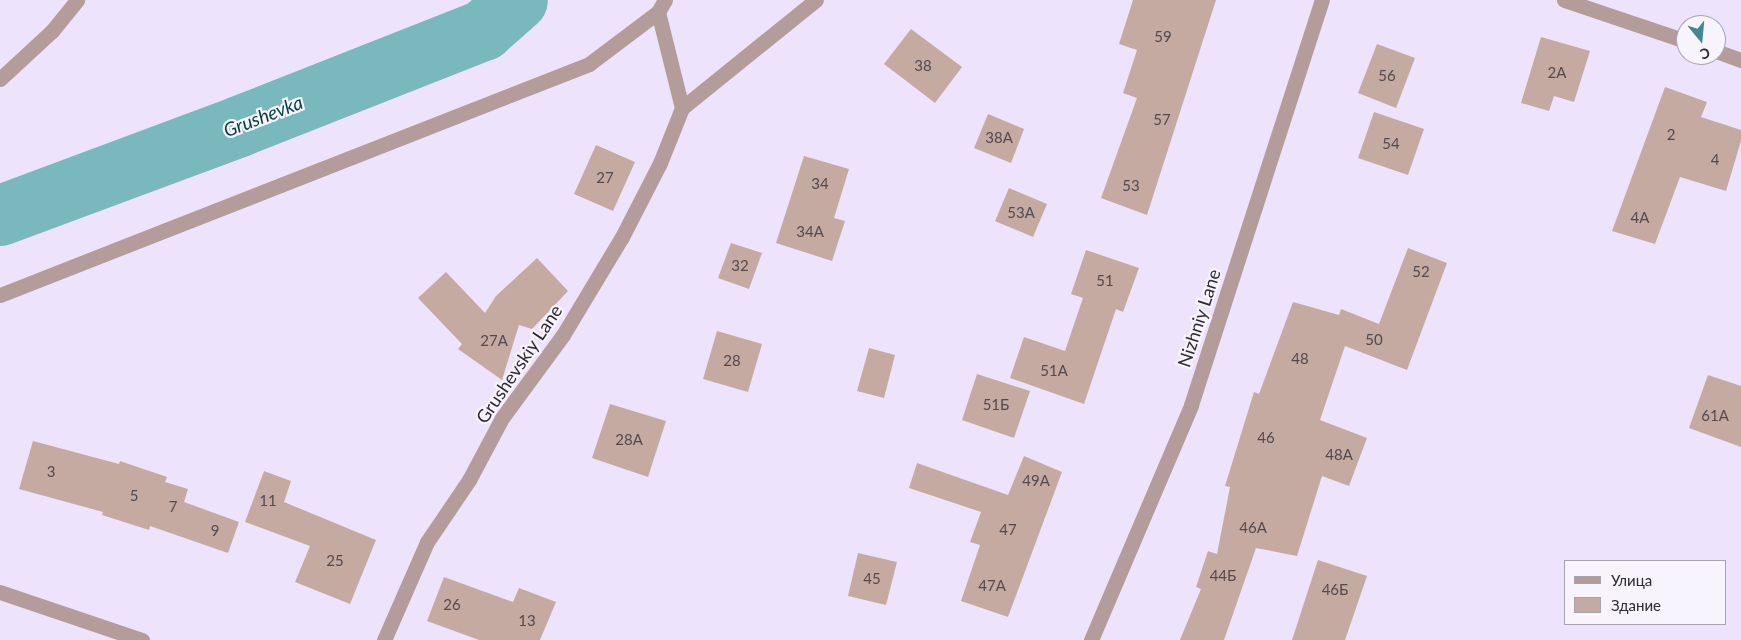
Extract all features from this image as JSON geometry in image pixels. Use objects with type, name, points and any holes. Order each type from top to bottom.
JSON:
[{"type":"street","points":[[0,80],[52,30],[77,0]]},
{"type":"street","name":"Grushevskiy Lane","points":[[384,640],[428,542],[469,480],[502,418],[563,335],[622,236],[660,163],[682,108],[816,0]]},
{"type":"street","name":"Nizhniy Lane","points":[[1091,640],[1191,405],[1322,0]]},
{"type":"street","points":[[1564,0],[1676,38]]},
{"type":"street","points":[[0,295],[589,64],[662,6],[682,108]]},
{"type":"street","points":[[1726,55],[1741,60]]},
{"type":"street","points":[[0,592],[142,640]]},
{"type":"building","points":[[1133,0],[1216,0],[1147,215],[1101,198],[1137,98],[1123,93],[1137,50],[1119,44]]},
{"type":"building","points":[[911,29],[962,67],[935,103],[884,64]]},
{"type":"building","points":[[1541,37],[1590,51],[1574,102],[1554,96],[1549,111],[1521,103]]},
{"type":"building","points":[[1377,44],[1415,58],[1396,108],[1358,93]]},
{"type":"building","points":[[1665,87],[1707,102],[1701,117],[1741,130],[1741,141],[1726,191],[1680,177],[1655,244],[1612,231]]},
{"type":"building","points":[[1374,112],[1424,129],[1408,175],[1358,158]]},
{"type":"building","points":[[988,114],[1024,129],[1011,163],[974,148]]},
{"type":"building","points":[[596,145],[635,162],[613,211],[574,194]]},
{"type":"building","points":[[804,156],[849,169],[834,218],[845,221],[832,261],[776,243]]},
{"type":"building","points":[[1009,188],[1047,204],[1033,237],[995,221]]},
{"type":"building","points":[[731,243],[762,253],[749,289],[718,278]]},
{"type":"building","points":[[1408,248],[1447,263],[1407,370],[1345,346],[1320,420],[1367,438],[1349,486],[1322,476],[1297,556],[1256,548],[1224,640],[1180,640],[1201,589],[1196,587],[1208,551],[1217,554],[1230,487],[1225,486],[1254,392],[1259,394],[1293,302],[1339,315],[1341,309],[1379,324]]},
{"type":"building","points":[[1086,250],[1139,268],[1123,312],[1116,309],[1084,404],[1010,378],[1024,337],[1065,351],[1083,298],[1071,294]]},
{"type":"building","points":[[537,258],[568,291],[532,329],[519,325],[502,380],[458,349],[462,344],[418,298],[446,272],[485,313],[496,296]]},
{"type":"building","points":[[717,331],[762,344],[748,392],[703,379]]},
{"type":"building","points":[[869,348],[895,355],[884,398],[857,391]]},
{"type":"building","points":[[977,374],[1030,391],[1014,438],[962,420]]},
{"type":"building","points":[[1708,375],[1741,386],[1741,447],[1689,428]]},
{"type":"building","points":[[610,404],[666,421],[648,477],[592,458]]},
{"type":"building","points":[[33,441],[119,464],[120,461],[167,477],[165,482],[188,489],[184,502],[239,522],[228,553],[150,526],[149,530],[102,515],[103,512],[19,489]]},
{"type":"building","points":[[1024,456],[1062,472],[1008,617],[961,601],[980,545],[970,542],[981,512],[909,488],[917,463],[1008,495]]},
{"type":"building","points":[[264,471],[291,481],[284,502],[376,540],[350,604],[295,582],[310,546],[245,522]]},
{"type":"building","points":[[858,553],[897,562],[886,605],[848,596]]},
{"type":"building","points":[[1318,560],[1367,576],[1345,640],[1292,640]]},
{"type":"building","points":[[444,577],[513,602],[519,588],[556,602],[540,640],[479,640],[427,621]]},
{"type":"waterway","name":"Grushevka","points":[[0,215],[239,126],[483,30],[517,0]]}]
